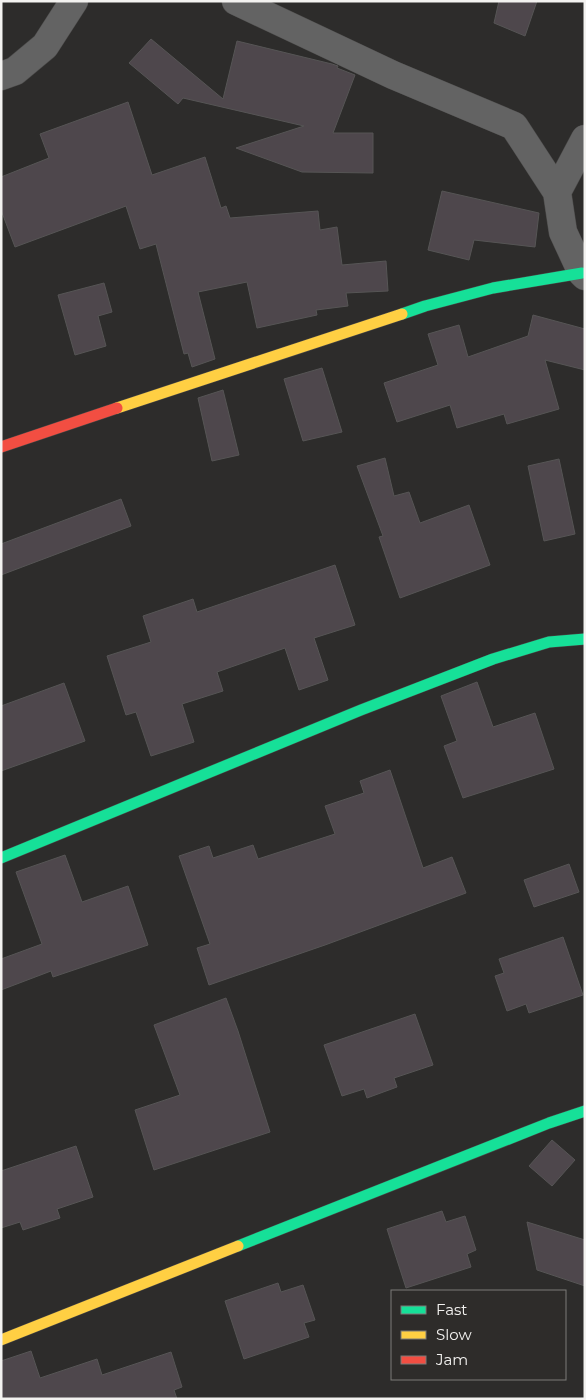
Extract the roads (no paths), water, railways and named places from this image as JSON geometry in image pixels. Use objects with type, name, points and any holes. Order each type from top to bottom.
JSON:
[{"type":"street","points":[[1,76],[15,72],[45,46],[74,1]]},
{"type":"street","points":[[1,447],[425,306],[493,288],[583,274],[563,232],[557,192],[514,126],[393,75],[236,1]]},
{"type":"street","points":[[557,192],[585,139]]},
{"type":"street","points":[[1,858],[361,710],[493,659],[549,642],[585,639]]},
{"type":"street","points":[[1,1340],[549,1122],[585,1111]]}]
